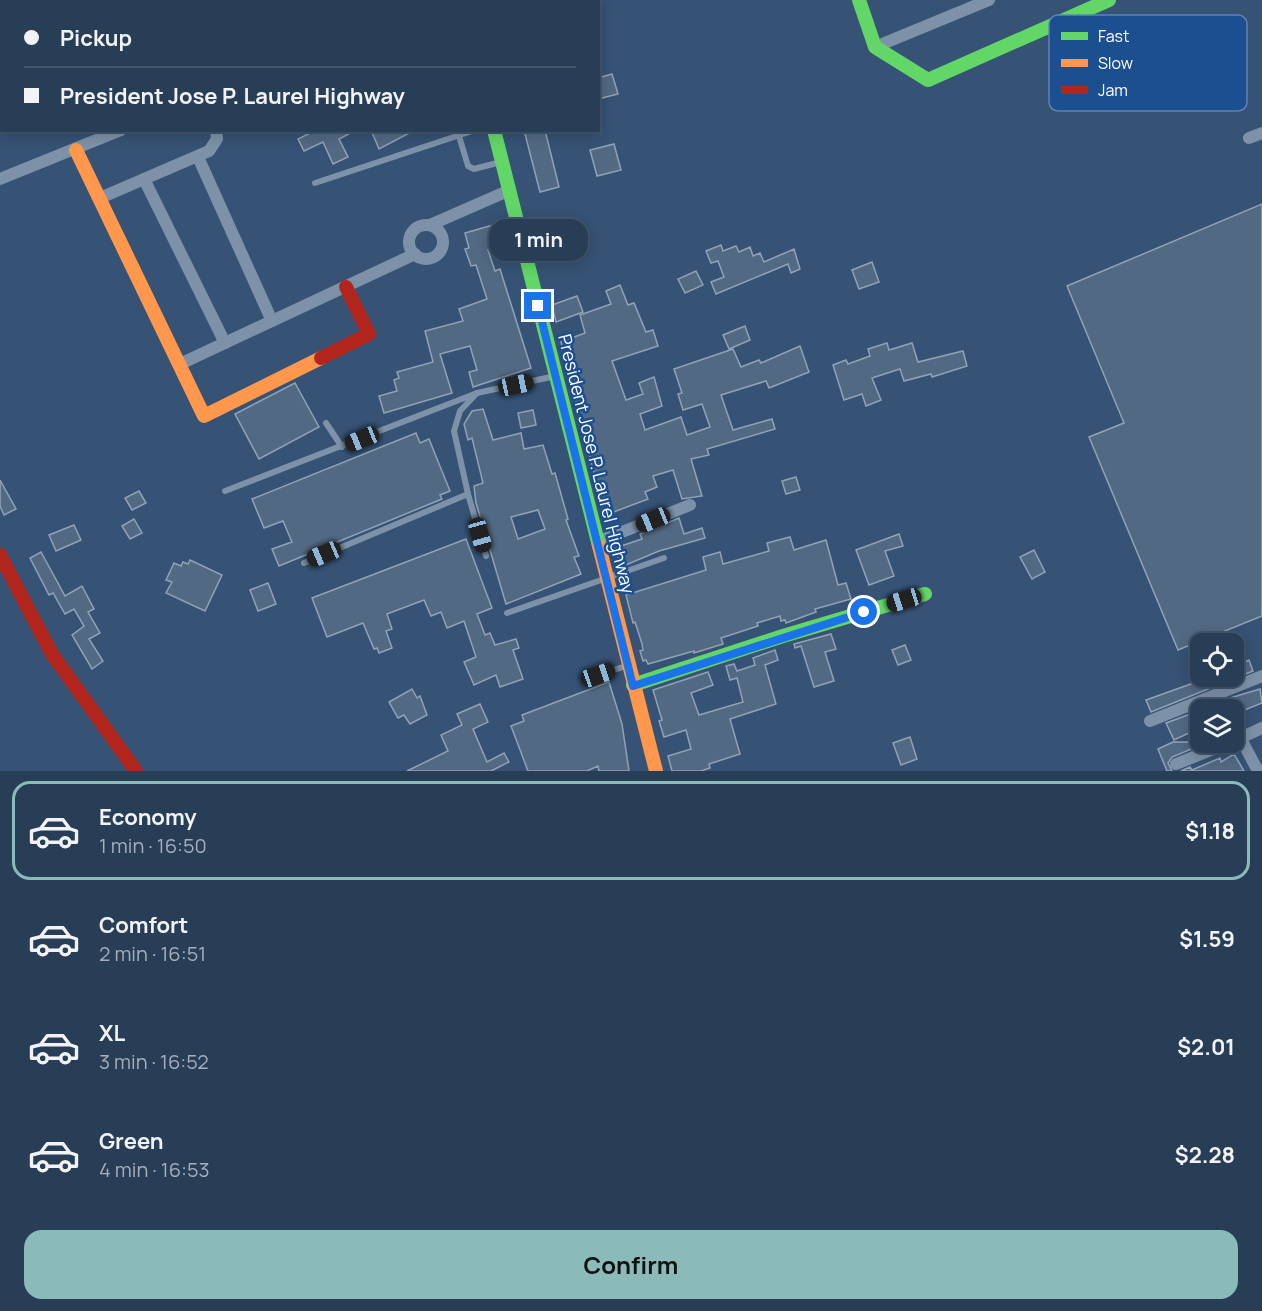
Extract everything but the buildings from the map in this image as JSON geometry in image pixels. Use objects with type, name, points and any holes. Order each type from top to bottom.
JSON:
[{"type":"main road","points":[[1075,15],[1109,0]]},
{"type":"main road","points":[[864,2],[875,47],[928,80],[1049,27]]},
{"type":"main road","name":"President Jose P. Laurel Highway","points":[[495,132],[656,771]]},
{"type":"main road","points":[[76,150],[204,416],[369,334],[346,287]]},
{"type":"main road","points":[[0,555],[52,654],[136,771]]},
{"type":"main road","points":[[633,686],[783,636],[925,594]]},
{"type":"street","points":[[875,47],[989,0]]},
{"type":"street","points":[[0,179],[116,132]]},
{"type":"street","points":[[100,198],[198,157],[216,144],[216,132]]},
{"type":"street","points":[[1249,138],[1262,133]]},
{"type":"street","points":[[198,157],[272,321]]},
{"type":"street","points":[[144,178],[225,343]]},
{"type":"street","points":[[430,225],[442,236],[442,248],[439,253],[429,259],[415,254],[409,243],[411,233],[419,226],[430,225],[510,190]]},
{"type":"street","points":[[180,364],[415,254]]},
{"type":"street","points":[[597,542],[690,505]]},
{"type":"street","points":[[1150,722],[1262,676]]},
{"type":"street","points":[[1244,737],[1262,728]]},
{"type":"street","points":[[1176,764],[1204,753]]},
{"type":"street","points":[[1244,753],[1258,771]]},
{"type":"lane","points":[[315,183],[470,132]]},
{"type":"lane","points":[[459,136],[468,166],[474,169],[502,162]]},
{"type":"lane","points":[[225,491],[477,393],[555,376]]},
{"type":"lane","points":[[477,393],[460,411],[454,430],[468,494],[486,556]]},
{"type":"lane","points":[[326,423],[342,447]]},
{"type":"lane","points":[[304,563],[468,494]]},
{"type":"lane","points":[[507,613],[664,558]]},
{"type":"lane","points":[[598,675],[629,665]]},
{"type":"traffic: fast","points":[[859,0],[875,47],[928,80],[1049,27]]},
{"type":"traffic: fast","points":[[1075,15],[1109,0]]},
{"type":"traffic: fast","points":[[495,132],[599,546]]},
{"type":"traffic: fast","points":[[633,685],[783,636],[925,594]]},
{"type":"traffic: slow","points":[[76,150],[204,416],[321,358]]},
{"type":"traffic: slow","points":[[599,546],[656,771]]},
{"type":"traffic: jam","points":[[321,358],[369,334],[346,287]]},
{"type":"traffic: jam","points":[[0,555],[52,654],[136,771]]},
{"type":"route","points":[[538,306],[633,686],[783,636],[864,612]]}]
